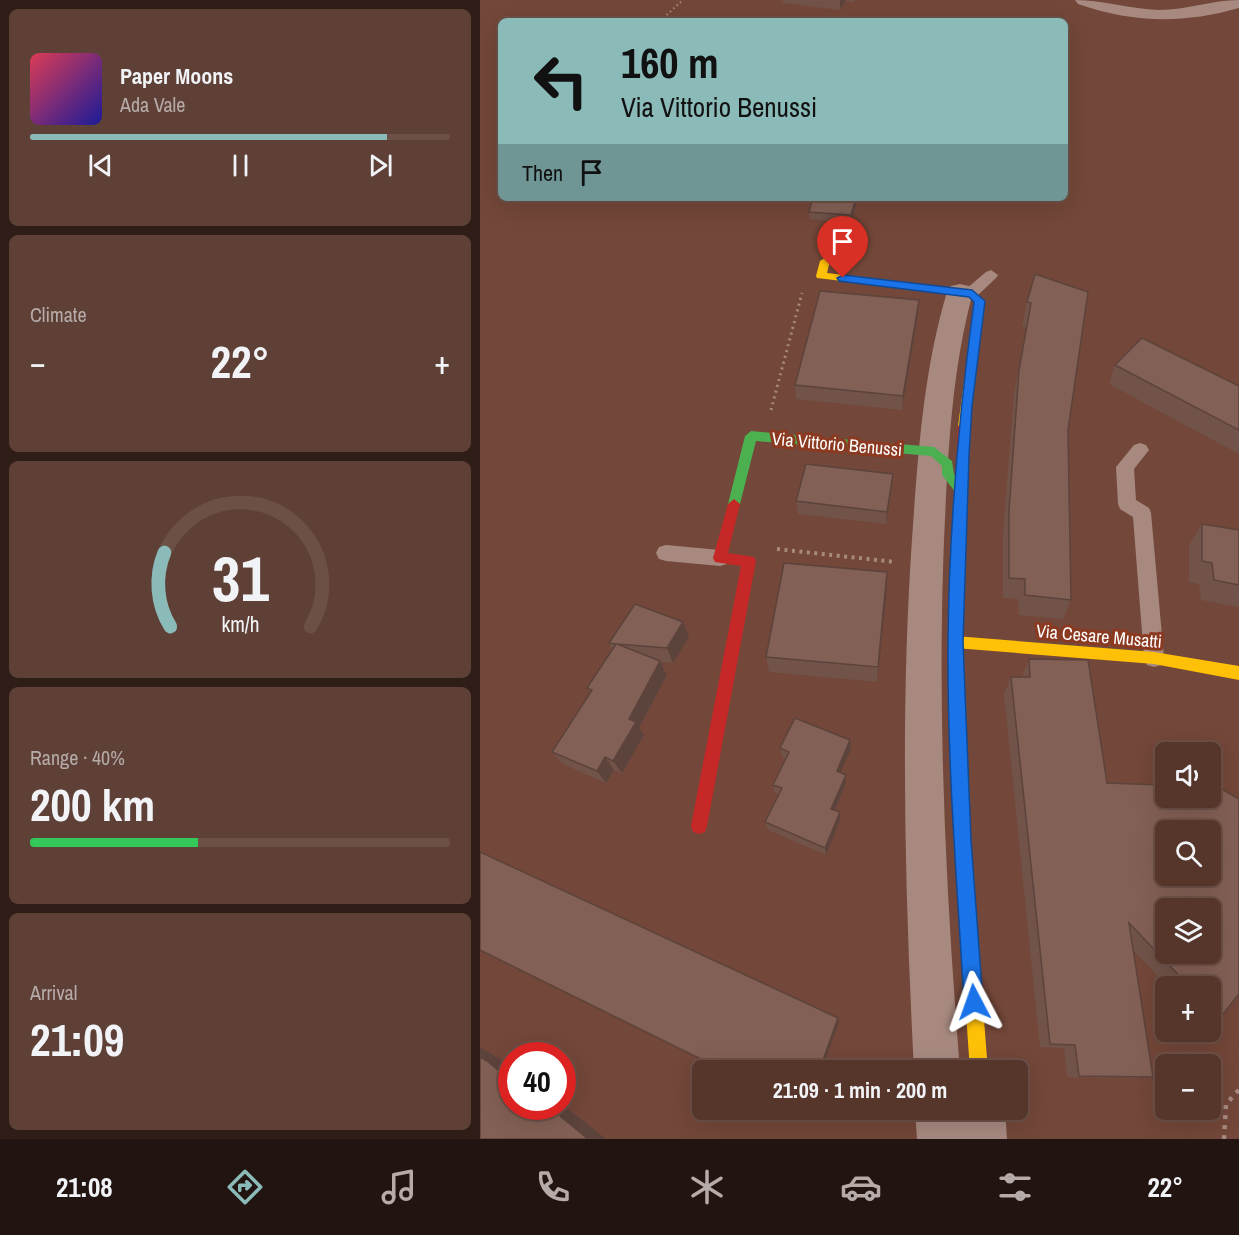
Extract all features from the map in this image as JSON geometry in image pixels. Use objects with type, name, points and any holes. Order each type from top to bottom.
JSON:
[{"type":"street","points":[[1084,0],[1115,11],[1144,16],[1183,15],[1234,2]]},
{"type":"street","points":[[825,261],[821,276],[966,293],[980,301],[966,406],[960,489],[956,642],[962,829],[978,1060]]},
{"type":"street","points":[[936,1060],[914,568],[934,452],[945,354],[966,293]]},
{"type":"street","points":[[934,452],[950,441],[950,423],[966,406]]},
{"type":"street","name":"Via Vittorio Benussi","points":[[720,558],[751,436],[934,452]]},
{"type":"street","points":[[934,452],[948,464],[948,475],[960,489]]},
{"type":"street","points":[[699,826],[749,561],[720,558]]},
{"type":"street","points":[[914,568],[941,621],[956,642]]},
{"type":"street","points":[[922,768],[942,731],[940,672],[956,642]]},
{"type":"street","name":"Via Cesare Musatti","points":[[956,642],[1154,658],[1239,673]]},
{"type":"street","points":[[940,1120],[941,1139]]},
{"type":"street","points":[[982,1120],[983,1139]]},
{"type":"lane","points":[[966,293],[991,275]]},
{"type":"lane","points":[[1140,450],[1125,467],[1127,504],[1142,513],[1154,658]]},
{"type":"lane","points":[[666,553],[720,558]]},
{"type":"path","points":[[663,18],[683,0]]},
{"type":"path","points":[[764,437],[805,282],[821,276]]},
{"type":"path","points":[[749,561],[764,547],[914,568]]},
{"type":"path","points":[[1224,1139],[1226,1104],[1239,1090]]},
{"type":"building","points":[[812,201],[855,201],[851,215],[809,212]]},
{"type":"building","points":[[1035,274],[1088,292],[1068,430],[1071,600],[1025,595],[1025,579],[1009,578],[1009,511],[1019,370],[1031,303],[1027,302]]},
{"type":"building","points":[[820,291],[919,300],[903,396],[795,385]]},
{"type":"building","points":[[1142,338],[1239,386],[1239,430],[1115,365]]},
{"type":"building","points":[[806,464],[893,474],[887,512],[796,501]]},
{"type":"building","points":[[1202,524],[1239,530],[1239,585],[1214,580],[1212,563],[1202,561]]},
{"type":"building","points":[[784,563],[887,572],[878,667],[766,657]]},
{"type":"building","points":[[635,604],[683,622],[667,648],[617,644],[660,661],[629,719],[636,722],[613,761],[605,757],[597,771],[552,752],[592,690],[587,688],[616,644],[609,643]]},
{"type":"building","points":[[1029,659],[1088,660],[1107,783],[1155,785],[1155,808],[1221,808],[1221,788],[1239,799],[1239,994],[1221,1017],[1221,976],[1180,976],[1168,964],[1221,964],[1221,898],[1155,898],[1155,950],[1129,923],[1153,1077],[1079,1076],[1075,1045],[1050,1044],[1011,677],[1030,677]]},
{"type":"building","points":[[795,718],[850,740],[837,771],[846,775],[831,809],[840,812],[825,848],[765,822],[782,788],[773,785],[789,752],[780,748]]},
{"type":"building","points":[[480,852],[838,1018],[823,1060],[703,1060],[480,950]]},
{"type":"building","points":[[480,1057],[498,1070],[498,1120],[565,1120],[588,1139],[480,1139]]},
{"type":"traffic: fast","points":[[734,504],[751,436],[934,452],[948,464],[948,475],[960,489]]},
{"type":"traffic: slow","points":[[825,261],[821,276],[971,293],[980,301],[964,426]]},
{"type":"traffic: slow","points":[[955,642],[1154,658],[1239,673]]},
{"type":"traffic: slow","points":[[958,726],[962,840],[978,1060]]},
{"type":"traffic: jam","points":[[958,726],[955,642],[964,426]]},
{"type":"traffic: jam","points":[[699,826],[749,561],[720,558],[734,504]]},
{"type":"route","points":[[843,278],[972,293],[980,301],[962,455],[956,642],[958,753],[974,1002]]}]
